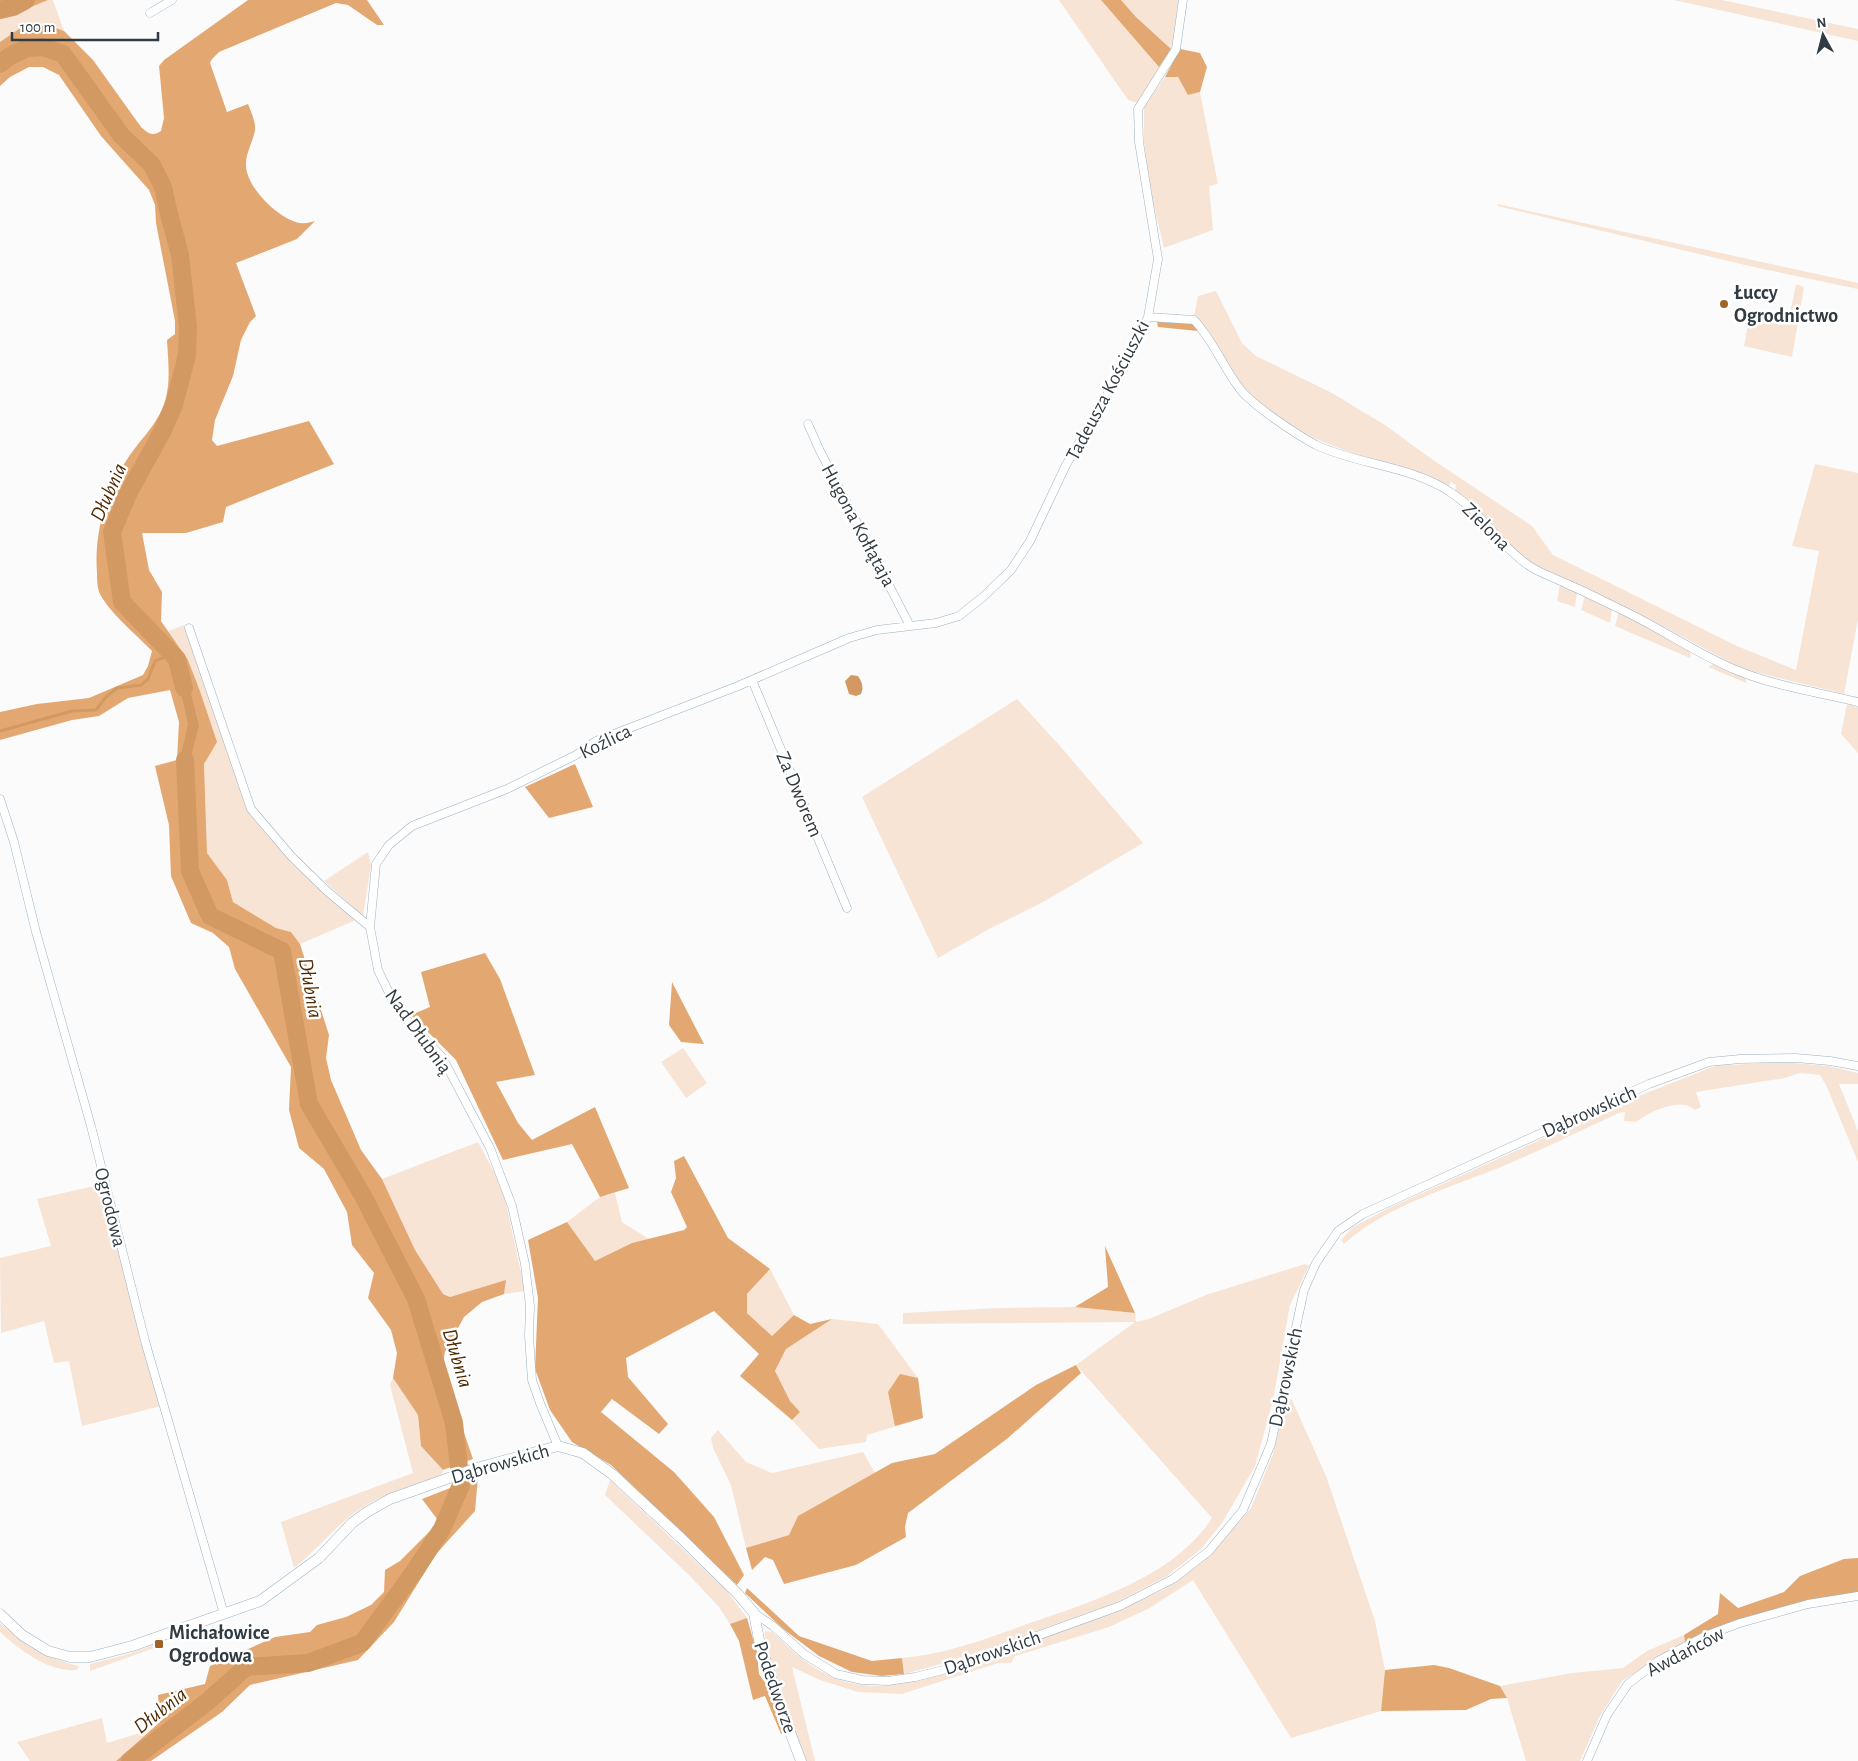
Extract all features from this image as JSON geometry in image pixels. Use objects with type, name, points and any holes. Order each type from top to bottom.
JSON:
[{"type":"street","points":[[150,13],[172,0]]},
{"type":"street","name":"Tadeusza Kościuszki","points":[[910,626],[936,623],[959,616],[983,597],[1011,570],[1030,541],[1066,465],[1127,361],[1148,317],[1158,259],[1138,142],[1138,110],[1176,49],[1183,0]]},
{"type":"street","name":"Zielona","points":[[1148,317],[1194,320],[1209,338],[1241,390],[1266,412],[1316,444],[1359,461],[1429,480],[1450,491],[1474,512],[1513,553],[1532,568],[1652,624],[1708,658],[1735,670],[1757,679],[1858,702]]},
{"type":"street","name":"Hugona Kołłątaja","points":[[808,424],[910,626]]},
{"type":"street","name":"Koźlica","points":[[370,927],[376,864],[389,845],[412,826],[507,789],[576,755],[596,741],[752,680],[849,638],[877,630],[910,626]]},
{"type":"street","points":[[190,628],[251,809],[292,857],[328,892],[370,927]]},
{"type":"street","name":"Za Dworem","points":[[752,680],[847,908]]},
{"type":"street","name":"Ogrodowa","points":[[0,799],[14,842],[36,932],[91,1126],[145,1341],[224,1614]]},
{"type":"street","name":"Nad Dłubnią","points":[[370,927],[378,970],[393,1001],[408,1021],[442,1058],[490,1148],[512,1206],[526,1264],[530,1306],[529,1336],[532,1380],[558,1446]]},
{"type":"street","name":"Dąbrowskich","points":[[0,1614],[22,1635],[48,1651],[70,1657],[84,1658],[132,1646],[260,1601],[320,1558],[352,1523],[390,1499],[477,1468],[558,1446],[583,1453],[612,1474],[716,1573],[754,1613],[773,1626],[804,1654],[836,1674],[862,1680],[888,1681],[942,1670],[1120,1606],[1174,1579],[1209,1551],[1243,1510],[1271,1444],[1304,1290],[1316,1263],[1338,1231],[1363,1214],[1649,1084],[1709,1062],[1740,1059],[1796,1058],[1858,1066]]},
{"type":"street","name":"Awdańców","points":[[1587,1761],[1607,1715],[1628,1684],[1658,1661],[1706,1636],[1740,1623],[1808,1604],[1858,1596]]},
{"type":"street","name":"Podedworze","points":[[754,1613],[759,1640],[780,1706],[801,1761]]},
{"type":"shaded area","points":[[0,0],[48,0],[19,12],[0,17]]},
{"type":"shaded area","points":[[48,0],[53,0],[64,31],[53,27],[20,29],[0,42],[0,17],[19,12]]},
{"type":"shaded area","points":[[248,0],[367,0],[384,25],[377,25],[348,5],[336,3],[219,52],[210,63],[227,112],[248,104],[252,114],[255,130],[246,164],[251,182],[264,200],[282,215],[302,223],[315,221],[297,239],[236,263],[256,316],[250,322],[241,340],[233,376],[215,420],[212,440],[217,446],[309,421],[334,464],[226,507],[223,522],[186,533],[142,533],[149,570],[162,592],[161,621],[188,660],[217,742],[204,764],[207,853],[227,880],[233,902],[276,928],[291,932],[300,944],[329,1035],[326,1058],[331,1080],[361,1150],[382,1179],[415,1250],[443,1294],[450,1297],[506,1280],[504,1294],[482,1302],[464,1317],[445,1352],[442,1369],[473,1459],[443,1470],[421,1446],[418,1415],[393,1378],[397,1353],[391,1330],[368,1298],[374,1273],[352,1245],[347,1212],[324,1169],[299,1148],[289,1110],[291,1067],[235,969],[229,947],[213,933],[191,923],[171,876],[169,825],[155,766],[177,760],[179,722],[170,690],[128,698],[99,716],[72,720],[0,740],[0,712],[37,704],[89,698],[143,675],[148,666],[152,651],[109,608],[99,592],[97,544],[102,515],[112,487],[131,453],[162,410],[169,379],[167,340],[175,334],[175,321],[156,223],[155,205],[149,190],[101,136],[59,75],[43,67],[29,67],[10,77],[0,86],[0,42],[19,29],[39,26],[53,27],[64,31],[93,60],[141,127],[155,134],[161,131],[164,118],[159,66],[164,60]]},
{"type":"shaded area","points":[[1059,0],[1101,0],[1159,67],[1138,103],[1128,100]]},
{"type":"shaded area","points":[[1101,0],[1121,0],[1136,17],[1171,49],[1159,67]]},
{"type":"shaded area","points":[[1121,0],[1179,0],[1171,49],[1136,17]]},
{"type":"shaded area","points":[[1674,0],[1722,0],[1858,29],[1858,41]]},
{"type":"shaded area","points":[[1180,49],[1200,53],[1207,67],[1200,92],[1188,95],[1178,77],[1165,77]]},
{"type":"shaded area","points":[[1165,77],[1178,77],[1189,95],[1200,92],[1218,184],[1209,186],[1213,230],[1164,248],[1152,198],[1144,142],[1144,107]]},
{"type":"shaded area","points":[[1497,204],[1858,283],[1858,289],[1758,268],[1498,206]]},
{"type":"shaded area","points":[[1796,284],[1804,287],[1792,357],[1744,346],[1750,313],[1789,319]]},
{"type":"shaded area","points":[[1216,291],[1242,343],[1256,356],[1332,393],[1385,425],[1433,460],[1532,526],[1553,555],[1737,646],[1796,670],[1819,551],[1792,546],[1815,464],[1858,473],[1858,619],[1844,694],[1755,672],[1735,665],[1655,622],[1531,564],[1455,491],[1456,485],[1451,482],[1448,487],[1342,449],[1310,436],[1279,419],[1265,409],[1244,388],[1211,336],[1194,317],[1198,296]]},
{"type":"shaded area","points":[[1157,322],[1192,323],[1198,331],[1158,327]]},
{"type":"shaded area","points":[[1560,584],[1577,592],[1575,607],[1557,601]]},
{"type":"shaded area","points":[[1585,596],[1612,609],[1610,623],[1581,610]]},
{"type":"shaded area","points":[[1619,611],[1691,650],[1690,658],[1615,626]]},
{"type":"shaded area","points":[[184,625],[247,811],[293,865],[356,920],[300,944],[291,932],[276,928],[233,902],[227,880],[207,853],[204,764],[216,742],[188,660],[168,631]]},
{"type":"shaded area","points":[[1713,664],[1746,678],[1746,683],[1708,667]]},
{"type":"shaded area","points":[[175,666],[184,666],[199,726],[190,760],[192,779],[181,785],[179,763],[188,724]]},
{"type":"shaded area","points":[[851,675],[858,676],[861,680],[861,694],[856,696],[849,694],[845,681]]},
{"type":"shaded area","points":[[1017,699],[1143,843],[1045,901],[989,929],[938,958],[862,797]]},
{"type":"shaded area","points":[[1847,704],[1858,707],[1858,753],[1841,734]]},
{"type":"shaded area","points":[[575,764],[593,807],[549,818],[525,787]]},
{"type":"shaded area","points":[[368,852],[371,865],[363,916],[324,881]]},
{"type":"shaded area","points":[[485,953],[500,979],[535,1075],[496,1082],[518,1123],[532,1140],[595,1107],[629,1188],[600,1197],[572,1144],[503,1160],[456,1060],[411,1015],[430,1007],[421,972]]},
{"type":"shaded area","points":[[672,982],[704,1044],[681,1042],[669,1025]]},
{"type":"shaded area","points":[[683,1048],[707,1083],[686,1098],[661,1062]]},
{"type":"shaded area","points":[[1782,1062],[1828,1066],[1858,1073],[1858,1084],[1839,1084],[1858,1131],[1858,1162],[1827,1087],[1820,1075],[1800,1073],[1785,1078],[1696,1092],[1701,1107],[1695,1110],[1685,1105],[1665,1107],[1646,1115],[1636,1122],[1624,1121],[1625,1112],[1619,1113],[1516,1161],[1440,1190],[1398,1209],[1378,1219],[1344,1244],[1341,1240],[1353,1227],[1389,1208],[1626,1101],[1715,1066]]},
{"type":"shaded area","points":[[478,1142],[494,1172],[505,1199],[525,1291],[504,1294],[505,1281],[450,1297],[443,1294],[415,1250],[382,1179]]},
{"type":"shaded area","points":[[684,1156],[728,1238],[770,1269],[747,1294],[747,1313],[772,1336],[794,1315],[810,1324],[832,1319],[786,1349],[775,1371],[790,1401],[800,1412],[792,1420],[740,1376],[759,1354],[714,1311],[626,1358],[628,1377],[668,1424],[659,1434],[612,1399],[601,1412],[674,1472],[714,1517],[744,1575],[737,1585],[611,1465],[572,1442],[550,1410],[535,1369],[538,1298],[528,1240],[567,1222],[595,1261],[632,1243],[684,1230],[687,1227],[671,1192],[676,1178],[674,1161]]},
{"type":"shaded area","points":[[103,1184],[113,1233],[161,1406],[82,1426],[69,1361],[54,1363],[44,1321],[1,1333],[0,1258],[51,1246],[37,1199]]},
{"type":"shaded area","points":[[615,1193],[622,1222],[649,1239],[632,1243],[595,1261],[567,1222],[600,1197]]},
{"type":"shaded area","points":[[1105,1246],[1135,1313],[1075,1307],[1108,1287]]},
{"type":"shaded area","points":[[1305,1264],[1309,1266],[1290,1305],[1273,1400],[1255,1466],[1222,1523],[1200,1550],[1167,1576],[1115,1603],[984,1650],[904,1674],[902,1658],[935,1653],[983,1640],[1080,1606],[1130,1584],[1176,1556],[1196,1539],[1212,1518],[1076,1365],[1135,1322],[903,1324],[903,1313],[999,1308],[1075,1307],[1135,1313],[1136,1322],[1149,1319],[1206,1295]]},
{"type":"shaded area","points":[[770,1269],[794,1315],[772,1336],[747,1313],[747,1294]]},
{"type":"shaded area","points":[[832,1319],[878,1324],[918,1378],[923,1418],[867,1435],[866,1442],[819,1449],[792,1420],[800,1412],[790,1401],[775,1372],[786,1349]]},
{"type":"shaded area","points":[[1076,1365],[1081,1373],[1008,1438],[908,1513],[905,1527],[906,1537],[856,1565],[784,1584],[773,1560],[765,1557],[752,1570],[746,1548],[789,1535],[798,1516],[892,1463],[935,1454],[1036,1385]]},
{"type":"shaded area","points":[[900,1374],[918,1378],[923,1418],[895,1426],[888,1392]]},
{"type":"shaded area","points":[[393,1378],[418,1415],[421,1446],[443,1470],[441,1475],[389,1494],[360,1509],[343,1522],[294,1568],[281,1522],[413,1473],[390,1385]]},
{"type":"shaded area","points":[[1287,1397],[1292,1400],[1326,1476],[1375,1621],[1385,1670],[1381,1711],[1291,1738],[1193,1580],[1148,1609],[1109,1627],[1015,1656],[1011,1663],[998,1663],[902,1694],[858,1692],[820,1680],[792,1667],[815,1761],[806,1761],[774,1673],[765,1639],[765,1631],[772,1632],[804,1660],[838,1679],[854,1684],[888,1685],[943,1674],[1124,1608],[1165,1589],[1188,1573],[1232,1530],[1251,1508],[1273,1454]]},
{"type":"shaded area","points":[[718,1430],[746,1462],[772,1473],[863,1452],[875,1473],[798,1516],[789,1535],[746,1548],[731,1485],[713,1448],[711,1438]]},
{"type":"shaded area","points":[[478,1477],[475,1511],[436,1554],[394,1622],[358,1660],[250,1685],[222,1712],[151,1761],[116,1761],[160,1722],[158,1695],[205,1684],[210,1666],[275,1637],[310,1632],[317,1625],[346,1617],[371,1605],[384,1592],[385,1570],[400,1561],[434,1527],[437,1519],[422,1499]]},
{"type":"shaded area","points":[[610,1480],[727,1591],[747,1618],[730,1624],[719,1607],[690,1576],[605,1495]]},
{"type":"shaded area","points":[[1858,1558],[1858,1595],[1728,1626],[1685,1642],[1684,1635],[1718,1614],[1720,1593],[1738,1608],[1784,1592],[1800,1576],[1844,1559]]},
{"type":"shaded area","points":[[747,1588],[799,1636],[872,1661],[902,1658],[904,1674],[882,1676],[852,1672],[819,1656],[782,1628],[745,1593]]},
{"type":"shaded area","points":[[747,1618],[757,1653],[759,1674],[768,1687],[784,1732],[781,1734],[765,1696],[753,1700],[739,1641],[730,1624]]},
{"type":"shaded area","points":[[0,1623],[36,1650],[79,1666],[77,1670],[56,1668],[26,1653],[0,1632]]},
{"type":"shaded area","points":[[1684,1635],[1685,1642],[1622,1681],[1600,1716],[1580,1761],[1526,1761],[1507,1698],[1500,1686],[1572,1673],[1623,1668],[1647,1651]]},
{"type":"shaded area","points":[[156,1644],[157,1647],[90,1671],[90,1664],[125,1655]]},
{"type":"shaded area","points":[[1434,1665],[1449,1668],[1500,1686],[1507,1698],[1491,1699],[1466,1710],[1381,1711],[1385,1670]]},
{"type":"shaded area","points":[[102,1718],[107,1743],[150,1730],[116,1761],[30,1761],[17,1742]]},
{"type":"waterway","name":"Dłubnia","points":[[0,10],[13,7],[26,0]]},
{"type":"waterway","name":"Dłubnia","points":[[0,64],[10,56],[27,48],[43,47],[63,54],[121,135],[152,165],[163,187],[180,255],[188,327],[187,355],[174,405],[162,432],[129,492],[112,532],[122,602],[177,659],[184,688]]},
{"type":"waterway","points":[[0,731],[72,711],[96,710],[106,697],[117,688],[141,685],[148,679],[155,661],[172,654]]},
{"type":"waterway","name":"Dłubnia","points":[[130,1761],[207,1702],[246,1667],[308,1663],[362,1643],[414,1572],[442,1529],[461,1485],[454,1423],[416,1299],[362,1194],[309,1104],[282,951],[210,916],[190,871],[185,760]]},
{"type":"place","name":"Łuccy Ogrodnictwo","points":[[1724,304]]},
{"type":"place","name":"Michałowice Ogrodowa","points":[[159,1644]]}]
